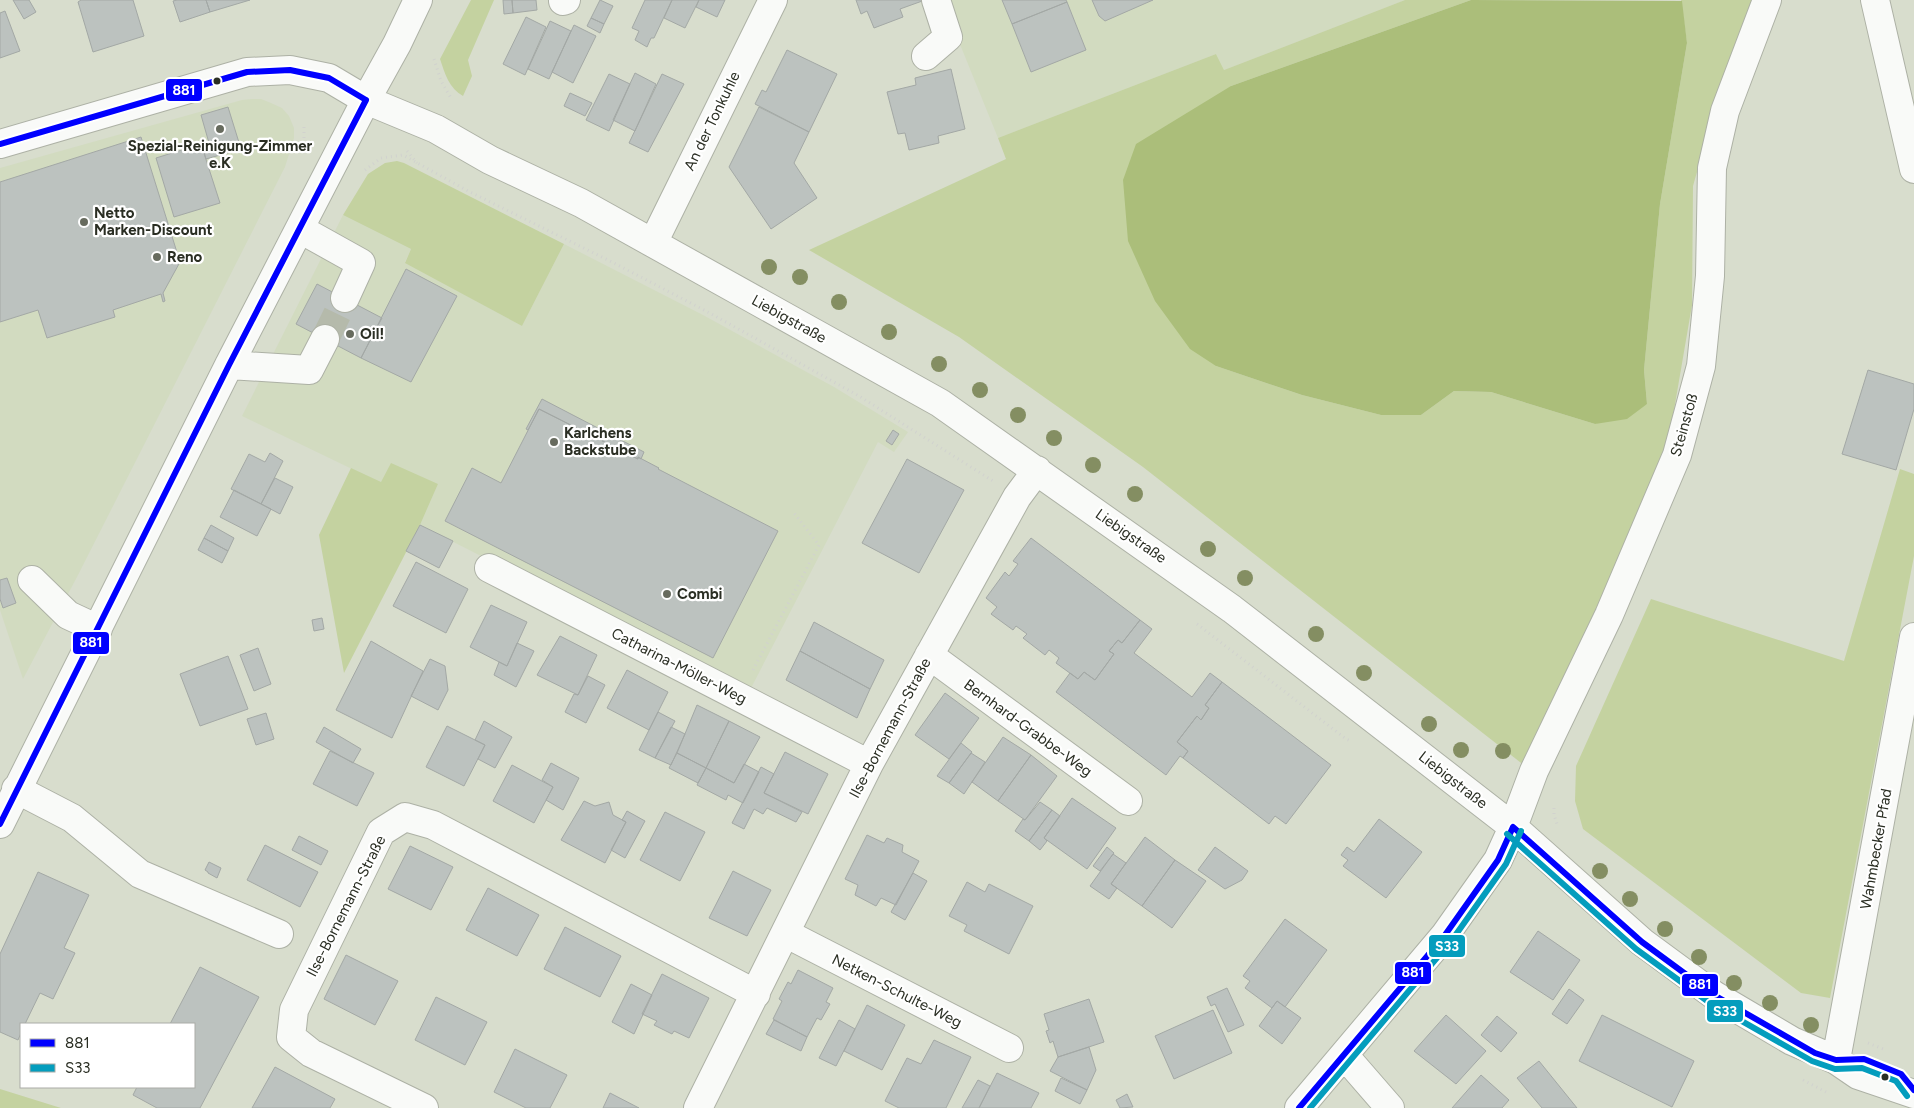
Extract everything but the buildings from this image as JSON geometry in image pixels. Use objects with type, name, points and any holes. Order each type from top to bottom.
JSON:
[{"type":"street","points":[[0,824],[230,365],[418,0]]},
{"type":"street","name":"An der Tonkuhle","points":[[653,243],[772,0]]},
{"type":"street","points":[[926,56],[948,37],[936,0]]},
{"type":"street","name":"Steinstoß","points":[[1299,1108],[1445,935],[1498,860],[1513,827],[1534,771],[1609,615],[1677,455],[1700,366],[1710,276],[1712,168],[1725,111],[1767,0]]},
{"type":"street","points":[[1875,0],[1914,169]]},
{"type":"street","name":"Liebigstraße","points":[[0,144],[247,72],[290,70],[329,78],[366,100],[436,129],[490,160],[581,204],[653,243],[940,403],[1232,608],[1513,827],[1642,942],[1714,995],[1792,1041],[1836,1060],[1858,1075],[1896,1090],[1914,1094]]},
{"type":"street","points":[[300,229],[361,263],[345,298]]},
{"type":"street","points":[[230,365],[309,370],[325,339]]},
{"type":"street","name":"Ilse-Bornemann-Straße","points":[[698,1108],[869,764],[1018,497],[1037,470]]},
{"type":"street","name":"Catharina-Möller-Weg","points":[[489,568],[869,764]]},
{"type":"street","points":[[32,580],[68,615],[98,629]]},
{"type":"street","name":"Wahmbecker Pfad","points":[[1836,1060],[1914,637]]},
{"type":"street","name":"Bernhard-Grabbe-Weg","points":[[929,655],[1128,801]]},
{"type":"street","points":[[16,789],[72,818],[140,874],[279,934]]},
{"type":"street","name":"Ilse-Bornemann-Straße","points":[[424,1108],[311,1053],[291,1036],[294,1010],[381,832],[405,817],[433,825],[756,994]]},
{"type":"street","name":"Netken-Schulte-Weg","points":[[785,933],[1009,1048]]},
{"type":"street","points":[[1344,1055],[1390,1108]]},
{"type":"street","name":"Liebigstraße","points":[[1836,1060],[1864,1060],[1901,1074],[1914,1090]]},
{"type":"path","points":[[434,59],[451,98]]},
{"type":"path","points":[[358,173],[382,158],[403,155],[468,191],[706,311],[859,396],[1018,497]]},
{"type":"path","points":[[739,697],[819,545],[794,513]]},
{"type":"path","points":[[1196,623],[1346,739],[1354,742]]},
{"type":"path","points":[[1554,805],[1557,825]]},
{"type":"path","points":[[1797,1077],[1814,1087],[1832,1094]]},
{"type":"shaded area","points":[[471,0],[494,0],[468,60],[472,76],[463,96],[451,85],[440,59]]},
{"type":"shaded area","points":[[942,0],[1405,0],[1224,70],[1216,54],[998,138]]},
{"type":"shaded area","points":[[1405,0],[1471,0],[1231,86],[1216,366],[1302,395],[1381,415],[1421,415],[1454,391],[1491,392],[1595,424],[1647,404],[1644,370],[1660,204],[1687,43],[1681,0],[1752,0],[1716,105],[1693,186],[1692,305],[1668,445],[1614,584],[1525,766],[1143,467],[959,337],[809,250],[1006,159],[998,138],[1216,54],[1224,70]]},
{"type":"shaded area","points":[[1471,0],[1682,1],[1687,43],[1660,204],[1644,370],[1647,404],[1627,419],[1595,424],[1491,392],[1454,391],[1421,415],[1381,415],[1302,395],[1216,366],[1190,349],[1155,301],[1128,241],[1123,180],[1136,144],[1231,86]]},
{"type":"shaded area","points":[[261,99],[282,108],[289,116],[294,128],[294,138],[285,167],[77,577],[23,679],[0,610],[0,168],[242,100]]},
{"type":"shaded area","points":[[397,161],[564,244],[522,326],[405,263],[411,249],[343,215],[368,174],[385,163]]},
{"type":"shaded area","points":[[343,215],[411,249],[405,262],[522,326],[564,244],[703,315],[834,387],[908,432],[894,452],[878,442],[749,692],[420,525],[438,484],[381,483],[242,416]]},
{"type":"shaded area","points":[[391,463],[438,484],[420,525],[344,673],[319,535],[351,468],[381,482]]},
{"type":"shaded area","points":[[1900,469],[1914,474],[1914,556],[1830,998],[1801,993],[1583,829],[1575,801],[1576,766],[1651,599],[1844,661]]},
{"type":"shaded area","points":[[0,1089],[61,1108],[0,1108]]},
{"type":"tunnel","points":[[325,339],[345,298]]},
{"type":"transit line","name":"881","points":[[0,144],[247,72],[290,70],[329,78],[366,100]]},
{"type":"transit line","name":"881","points":[[0,824],[229,365],[366,100]]},
{"type":"transit line","name":"881","points":[[1513,827],[1642,942],[1714,995],[1815,1053],[1836,1060],[1864,1059],[1901,1074],[1914,1090]]},
{"type":"transit line","name":"881","points":[[1299,1108],[1445,935],[1498,860],[1513,827]]},
{"type":"transit line","name":"S33","points":[[1310,1108],[1452,940],[1506,864],[1521,831]]},
{"type":"transit line","name":"S33","points":[[1507,834],[1636,949],[1710,1003],[1812,1061],[1835,1069],[1862,1068],[1896,1081],[1907,1096]]},
{"type":"place","name":"Spezial-Reinigung-Zimmer e.K","points":[[220,129]]},
{"type":"place","name":"Netto Marken-Discount","points":[[84,222]]},
{"type":"place","name":"Reno","points":[[157,257]]},
{"type":"place","name":"Oil!","points":[[350,334]]},
{"type":"place","name":"Karlchens Backstube","points":[[554,442]]},
{"type":"place","name":"Combi","points":[[667,594]]}]
